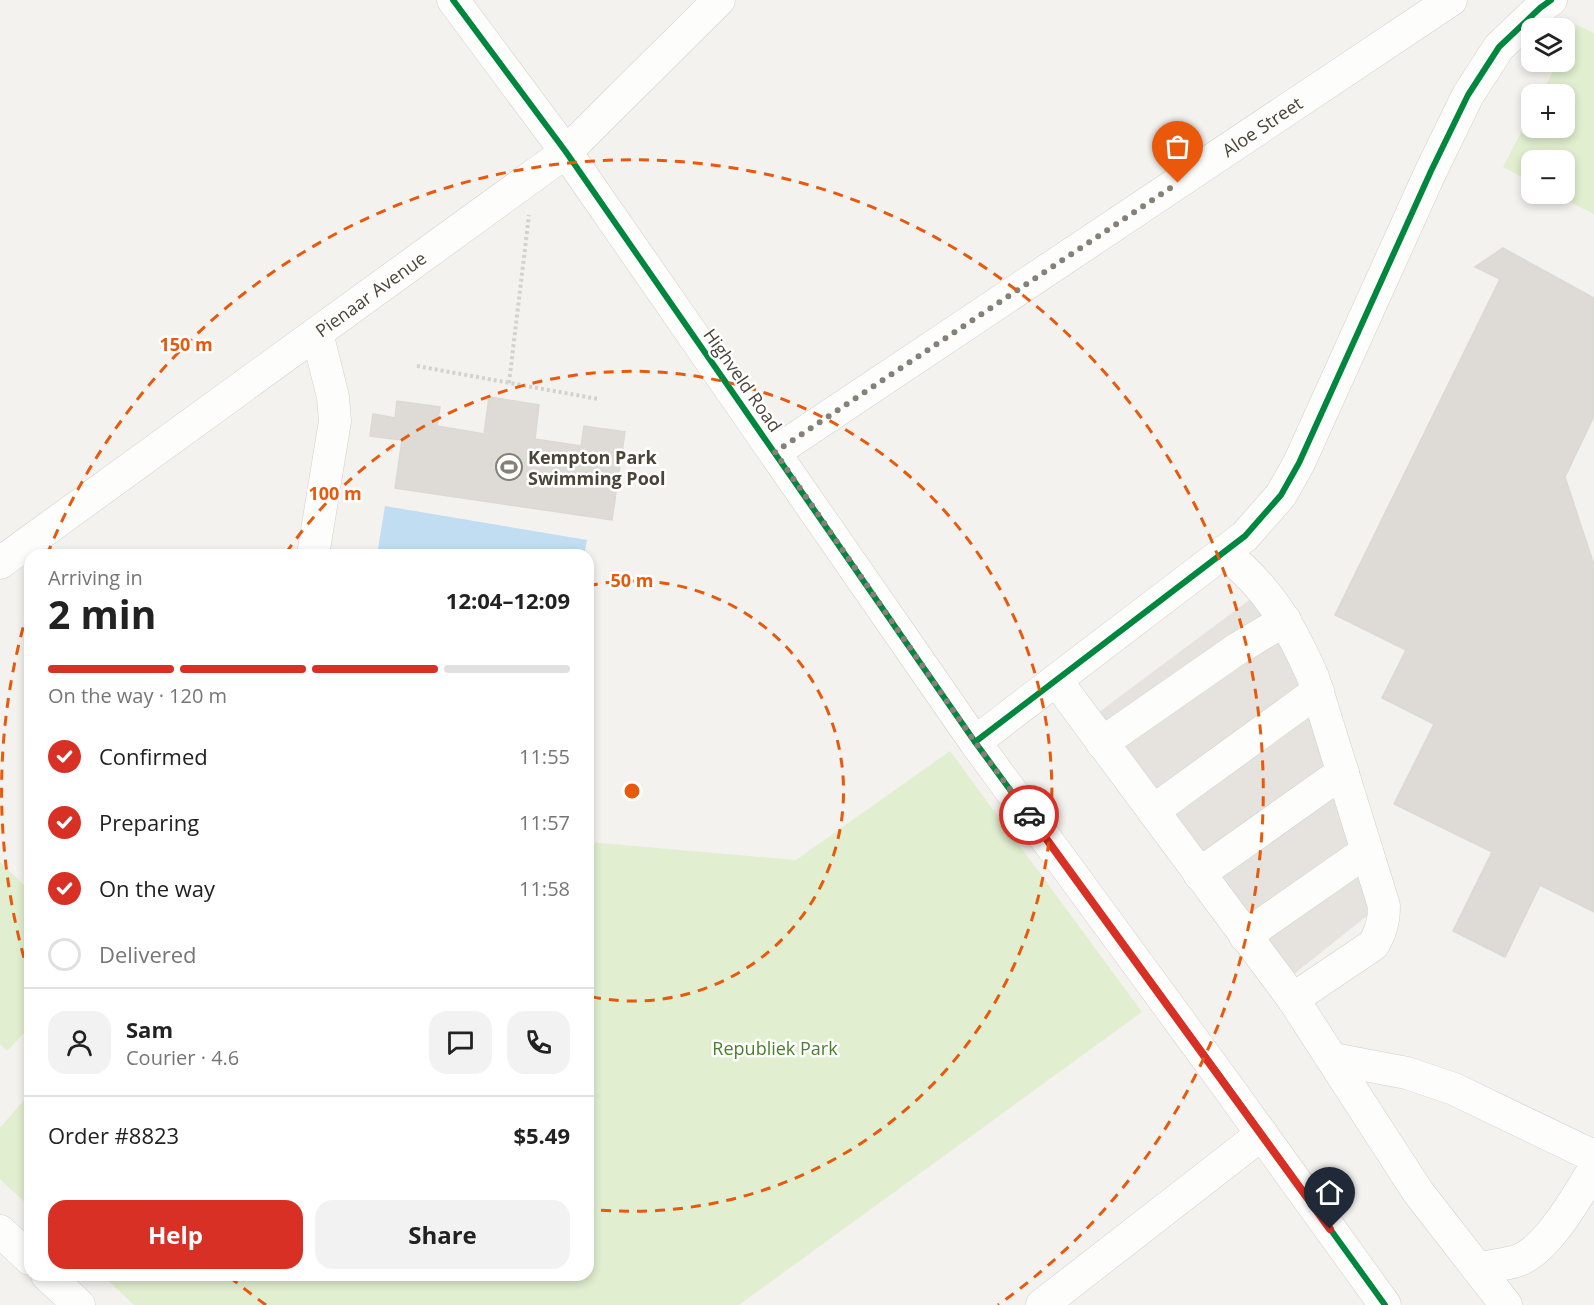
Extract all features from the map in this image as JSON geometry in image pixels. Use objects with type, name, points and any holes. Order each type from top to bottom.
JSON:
[{"type":"street","name":"Highveld Road","points":[[453,0],[566,152],[975,742],[1385,1305]]},
{"type":"street","name":"Pienaar Avenue","points":[[0,563],[566,152],[719,0]]},
{"type":"street","name":"Aloe Street","points":[[775,452],[1451,0]]},
{"type":"street","points":[[975,742],[1245,536],[1281,495],[1299,463],[1431,171],[1468,95],[1499,47],[1551,0]]},
{"type":"street","points":[[314,549],[335,422],[333,397],[317,333]]},
{"type":"street","points":[[1223,552],[1258,584],[1285,620],[1297,641],[1318,691],[1384,906],[1379,936],[1373,945],[1293,999]]},
{"type":"street","points":[[1102,742],[1237,649],[1285,620]]},
{"type":"street","points":[[1056,680],[1293,999],[1418,1192],[1506,1305]]},
{"type":"street","points":[[1153,811],[1318,691]]},
{"type":"street","points":[[1199,874],[1343,772]]},
{"type":"street","points":[[1245,936],[1367,850]]},
{"type":"street","points":[[1333,1059],[1407,1072],[1454,1089],[1587,1153],[1594,1154]]},
{"type":"street","points":[[1042,1305],[1262,1134]]},
{"type":"street","points":[[1477,1268],[1520,1260],[1531,1253],[1544,1242],[1565,1215],[1594,1169]]},
{"type":"street","points":[[0,1231],[24,1253]]},
{"type":"street","points":[[53,1281],[79,1305]]},
{"type":"path","points":[[509,383],[533,176]]},
{"type":"path","points":[[417,366],[598,399]]},
{"type":"green space","points":[[1577,25],[1594,33],[1594,214],[1574,204],[1575,150],[1521,150],[1521,177],[1503,167],[1521,132],[1521,138],[1575,138],[1575,84],[1546,84],[1553,72],[1575,72],[1575,29]]},
{"type":"green space","name":"Republiek Park","points":[[950,751],[1142,1012],[739,1305],[134,1305],[108,1281],[594,1281],[594,843],[796,860]]},
{"type":"green space","points":[[0,862],[24,885],[24,1033],[7,1051],[0,1044]]},
{"type":"green space","points":[[24,1100],[24,1201],[0,1179],[0,1128]]},
{"type":"shaded area","points":[[1268,586],[1373,911],[1279,986],[1079,727]]},
{"type":"water","points":[[385,506],[587,540],[585,549],[378,549]]},
{"type":"building","points":[[1503,248],[1594,298],[1594,416],[1565,477],[1594,565],[1594,912],[1540,885],[1505,957],[1453,931],[1492,852],[1394,804],[1434,724],[1382,698],[1406,650],[1335,615],[1500,279],[1475,267]]},
{"type":"building","name":"Kempton Park Swimming Pool","points":[[489,397],[539,405],[535,439],[581,446],[584,426],[625,432],[612,520],[395,488],[402,440],[370,436],[373,414],[395,418],[397,401],[440,407],[437,426],[484,434]]},
{"type":"cycle path","points":[[453,0],[566,152],[975,742],[1385,1305]]},
{"type":"cycle path","points":[[975,742],[1245,536],[1281,495],[1299,463],[1431,171],[1468,95],[1499,47],[1551,0]]},
{"type":"way so far","points":[[1029,815],[975,742],[775,452],[1178,183]]},
{"type":"place","name":"Kempton Park Swimming Pool","points":[[509,467]]},
{"type":"route","points":[[1029,815],[1330,1229]]}]
